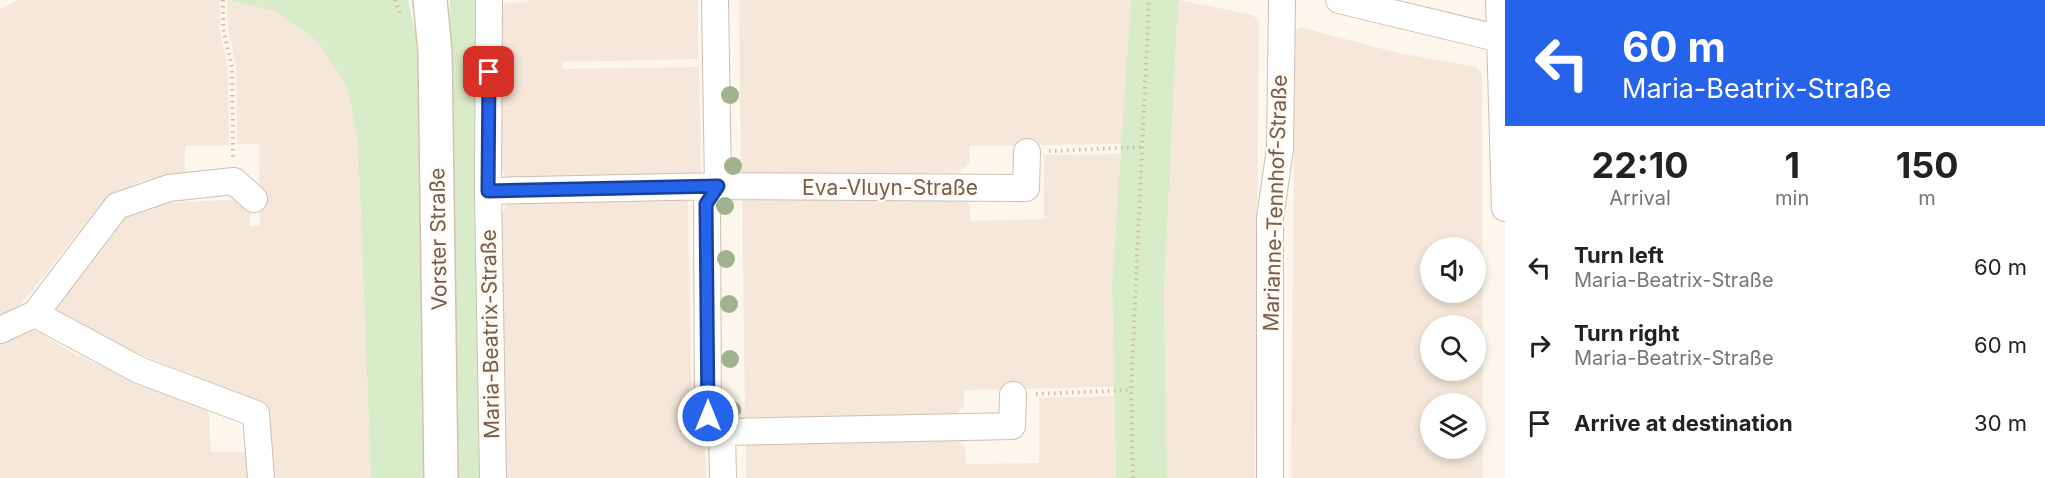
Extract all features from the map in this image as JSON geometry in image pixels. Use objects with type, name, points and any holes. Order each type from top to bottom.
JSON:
[{"type":"main road","name":"Vorster Straße","points":[[430,0],[435,51],[441,478]]},
{"type":"street","name":"Maria-Beatrix-Straße","points":[[489,0],[488,191],[493,478]]},
{"type":"street","points":[[715,0],[718,186],[706,204],[708,416],[722,432],[723,478]]},
{"type":"street","name":"Marianne-Tennhof-Straße","points":[[1269,478],[1270,219],[1280,150],[1282,0]]},
{"type":"street","points":[[1339,0],[1502,40]]},
{"type":"street","points":[[1499,0],[1502,40],[1505,208]]},
{"type":"street","name":"Eva-Vluyn-Straße","points":[[718,186],[1026,188],[1027,152]]},
{"type":"street","points":[[0,330],[35,314],[117,206],[169,188],[234,181],[254,198]]},
{"type":"street","points":[[488,191],[718,186]]},
{"type":"street","points":[[35,314],[139,370],[256,414],[261,478]]},
{"type":"street","points":[[722,432],[1012,426],[1013,395]]},
{"type":"path","points":[[223,0],[223,28],[232,67],[234,181]]},
{"type":"path","points":[[1133,478],[1131,390],[1149,0]]},
{"type":"path","points":[[1027,152],[1141,147]]},
{"type":"path","points":[[1013,395],[1131,390]]},
{"type":"shaded area","points":[[17,0],[220,0],[220,31],[228,68],[229,145],[185,146],[185,171],[180,178],[141,181],[102,202],[17,308],[0,317],[0,9]]},
{"type":"shaded area","points":[[227,0],[276,12],[318,42],[347,86],[358,142],[371,478],[266,478],[264,403],[109,342],[58,315],[54,307],[105,235],[133,210],[150,204],[244,199],[250,204],[250,226],[260,225],[259,144],[237,144],[236,66],[228,28]]},
{"type":"shaded area","points":[[527,0],[698,0],[698,59],[563,62],[562,69],[699,67],[701,175],[515,181],[506,177],[501,166],[498,3],[527,2]]},
{"type":"shaded area","points":[[739,0],[1131,0],[1122,144],[969,146],[970,162],[958,173],[741,177]]},
{"type":"shaded area","points":[[1178,0],[1253,15],[1259,22],[1255,478],[1167,478],[1164,292]]},
{"type":"shaded area","points":[[1300,27],[1398,53],[1476,67],[1482,74],[1482,237],[1420,237],[1420,303],[1483,303],[1483,315],[1420,315],[1420,381],[1483,381],[1483,393],[1420,393],[1420,459],[1483,459],[1483,478],[1291,478],[1295,31]]},
{"type":"shaded area","points":[[1121,154],[1112,285],[1114,387],[964,390],[964,406],[953,417],[745,421],[742,197],[959,194],[970,205],[970,221],[1044,219],[1044,155]]},
{"type":"shaded area","points":[[684,198],[688,200],[692,441],[705,447],[706,478],[502,478],[502,437],[505,435],[501,216],[506,205],[517,201]]},
{"type":"shaded area","points":[[32,328],[71,352],[101,366],[200,404],[207,410],[209,416],[211,452],[249,452],[255,478],[0,478],[0,343],[12,340]]},
{"type":"shaded area","points":[[1114,396],[1116,478],[746,478],[746,442],[954,437],[965,448],[966,464],[1039,463],[1039,398]]},
{"type":"green space","points":[[227,0],[408,0],[416,37],[420,95],[431,478],[371,478],[358,142],[347,86],[318,42],[276,12]]},
{"type":"green space","points":[[450,0],[478,0],[481,478],[453,478],[448,250]]},
{"type":"green space","points":[[1131,0],[1178,0],[1164,292],[1167,478],[1116,478],[1112,285]]},
{"type":"route","points":[[489,72],[488,191],[718,186],[706,204],[708,416]]}]
